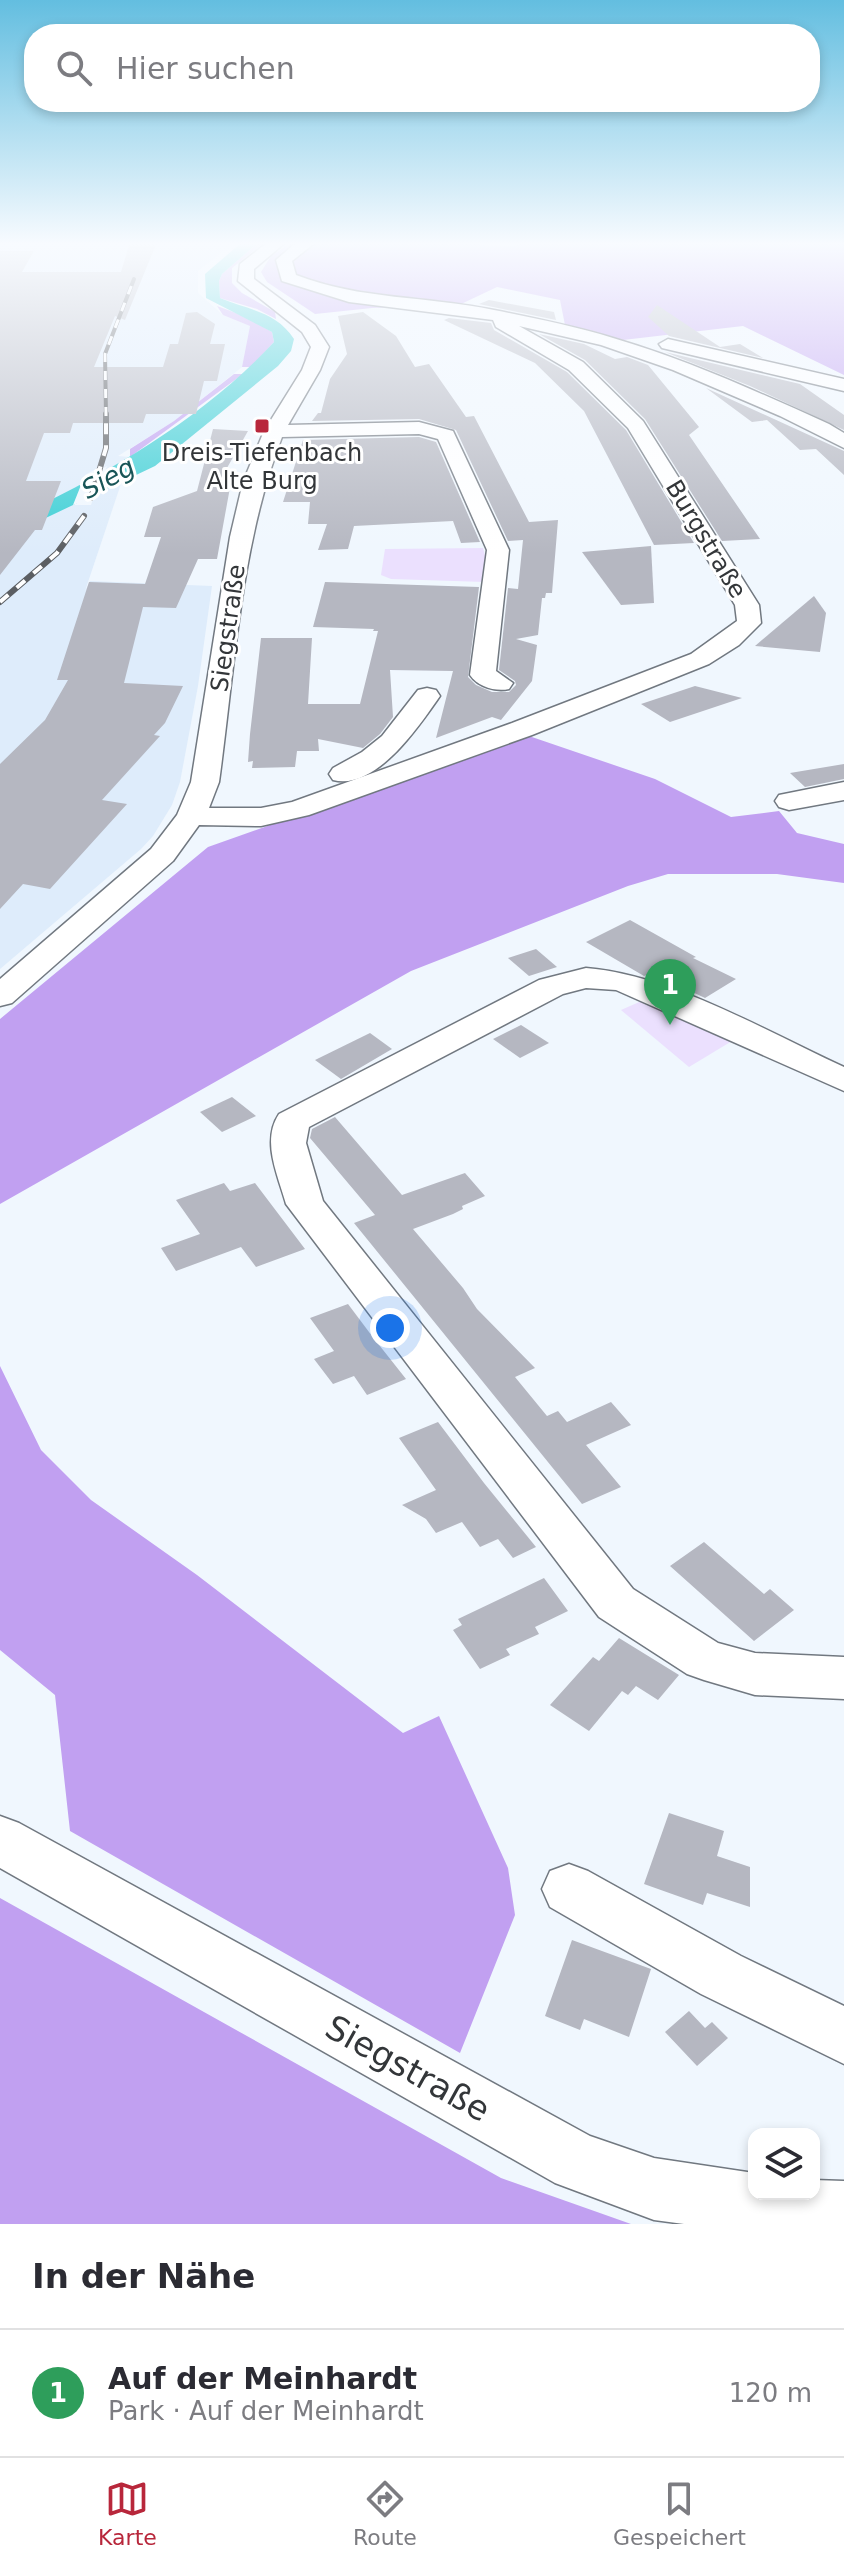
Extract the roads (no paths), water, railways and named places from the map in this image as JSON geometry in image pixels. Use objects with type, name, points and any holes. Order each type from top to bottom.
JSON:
[{"type":"street","name":"Siegstraße","points":[[0,996],[162,855],[191,816],[205,782],[241,537],[254,482],[274,431],[311,370],[319,346]]},
{"type":"street","name":"Burgstraße","points":[[191,816],[261,817],[299,809],[522,729],[687,664],[730,640],[749,623],[747,605],[636,425],[576,366],[541,346]]},
{"type":"street","points":[[625,346],[822,428],[844,442]]},
{"type":"street","points":[[641,350],[652,346]]},
{"type":"street","points":[[684,346],[844,385]]},
{"type":"street","points":[[274,431],[419,428],[446,435],[498,550],[483,675],[500,683]]},
{"type":"street","name":"Burgstraße","points":[[261,817],[373,759],[390,747],[427,696]]},
{"type":"street","points":[[789,801],[844,791]]},
{"type":"street","points":[[844,1080],[670,1000],[621,981],[586,978],[551,987],[306,1112],[292,1122],[288,1143],[305,1204],[616,1603],[704,1660],[755,1674],[844,1678]]},
{"type":"street","name":"Siegstraße","points":[[0,1840],[576,2162],[654,2189],[797,2210],[844,2212]]},
{"type":"street","points":[[569,1889],[721,1975],[844,2036]]},
{"type":"water","name":"Sieg","points":[[270,346],[292,346],[278,366],[155,466],[10,535],[0,524],[111,468],[181,423],[245,371]]},
{"type":"railway","points":[[106,416],[105,354],[108,346]]},
{"type":"railway","points":[[91,498],[106,448],[106,416]]},
{"type":"railway","points":[[0,602],[57,553],[84,516]]},
{"type":"place","name":"Dreis-Tiefenbach Alte Burg","points":[[262,426]]},
{"type":"place","name":"Auf der Meinhardt","points":[[670,1025]]}]
